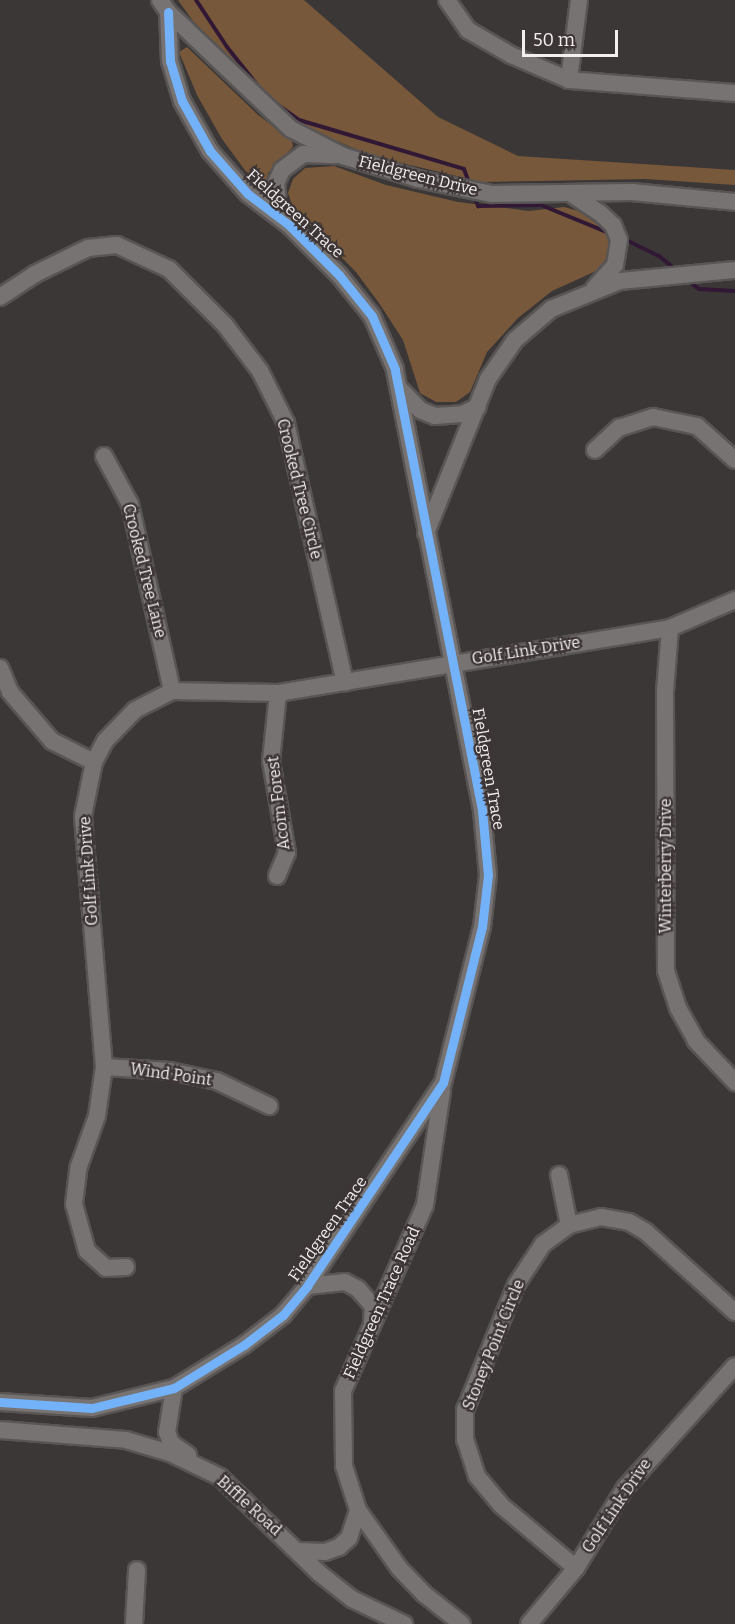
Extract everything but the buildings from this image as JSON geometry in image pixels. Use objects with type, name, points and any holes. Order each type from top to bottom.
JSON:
[{"type":"street","points":[[447,0],[468,30],[511,55],[569,80],[735,93]]},
{"type":"street","points":[[569,80],[579,0]]},
{"type":"street","name":"Fieldgreen Drive","points":[[164,6],[291,129],[343,156],[454,188],[492,194],[572,195],[632,192],[735,202]]},
{"type":"street","name":"Fieldgreen Trace","points":[[0,1401],[61,1407],[114,1405],[174,1388],[252,1339],[283,1316],[307,1286],[443,1083],[482,927],[488,875],[482,810],[395,369],[372,316],[339,274],[289,225],[240,186],[210,151],[182,101],[170,61],[164,6]]},
{"type":"street","points":[[289,225],[278,204],[276,183],[282,170],[303,154],[343,156]]},
{"type":"street","points":[[572,195],[600,213],[613,225],[619,240],[615,265],[608,277],[586,294]]},
{"type":"street","name":"Crooked Tree Circle","points":[[0,297],[34,274],[88,248],[117,245],[169,269],[225,325],[260,371],[286,423],[345,682]]},
{"type":"street","points":[[426,533],[488,379],[515,340],[551,309],[620,281],[735,270]]},
{"type":"street","points":[[398,386],[415,406],[435,416],[462,414],[478,407]]},
{"type":"street","points":[[595,450],[629,423],[662,418],[697,426],[735,460]]},
{"type":"street","name":"Crooked Tree Lane","points":[[104,456],[130,504],[172,691]]},
{"type":"street","name":"Golf Link Drive","points":[[126,1267],[106,1268],[87,1251],[74,1204],[79,1166],[97,1116],[104,1066],[83,816],[94,762],[105,741],[135,710],[172,691],[278,693],[670,628],[735,600]]},
{"type":"street","name":"Winterberry Drive","points":[[670,628],[665,692],[666,971],[678,1008],[696,1041],[735,1082]]},
{"type":"street","points":[[0,668],[10,692],[52,741],[94,762]]},
{"type":"street","name":"Acorn Forest","points":[[277,876],[287,854],[271,761],[278,693]]},
{"type":"street","name":"Wind Point","points":[[104,1066],[170,1071],[217,1081],[269,1106]]},
{"type":"street","name":"Fieldgreen Trace Road","points":[[443,1083],[425,1205],[372,1331],[343,1390],[344,1466],[358,1510],[399,1568],[424,1594],[462,1624]]},
{"type":"street","points":[[559,1175],[569,1225]]},
{"type":"street","name":"Stoney Point Circle","points":[[576,1568],[501,1505],[477,1476],[465,1440],[465,1410],[516,1285],[543,1244],[569,1225],[601,1218],[630,1222],[646,1232],[735,1311]]},
{"type":"street","points":[[307,1286],[345,1282],[358,1289],[373,1306],[372,1331]]},
{"type":"street","name":"Golf Link Drive","points":[[529,1624],[576,1568],[626,1488],[735,1366]]},
{"type":"street","points":[[174,1388],[168,1406],[167,1432],[171,1443],[220,1477]]},
{"type":"street","name":"Biffle Road","points":[[0,1430],[126,1440],[170,1453],[220,1477],[319,1573],[352,1599],[404,1624]]},
{"type":"street","points":[[298,1551],[325,1552],[339,1547],[348,1538],[358,1510]]},
{"type":"street","points":[[134,1624],[137,1570]]},
{"type":"shaded area","points":[[178,0],[304,0],[438,117],[518,156],[735,170],[735,185],[646,179],[482,182],[372,156],[318,133],[284,113],[193,21]]},
{"type":"shaded area","points":[[187,47],[257,114],[292,141],[293,147],[268,173],[266,186],[258,188],[222,139],[197,95],[179,52]]},
{"type":"shaded area","points":[[334,166],[386,185],[458,202],[529,211],[564,207],[582,212],[602,226],[611,245],[606,259],[596,271],[552,291],[518,318],[487,352],[470,392],[456,402],[436,402],[420,393],[403,340],[379,303],[356,272],[293,208],[288,193],[293,179],[305,168]]},
{"type":"waterway","points":[[196,0],[227,47],[262,91]]},
{"type":"waterway","points":[[274,102],[299,120],[464,169],[469,183]]},
{"type":"waterway","points":[[475,198],[478,206],[541,205],[609,233]]},
{"type":"waterway","points":[[626,240],[659,256],[675,269]]},
{"type":"waterway","points":[[688,281],[699,289],[735,291]]},
{"type":"cycle path","points":[[0,1402],[92,1408],[174,1388],[244,1345],[283,1315],[307,1286],[443,1083],[482,927],[488,875],[482,810],[395,369],[372,316],[339,275],[289,225],[248,194],[210,151],[182,101],[170,61],[168,12]]}]
